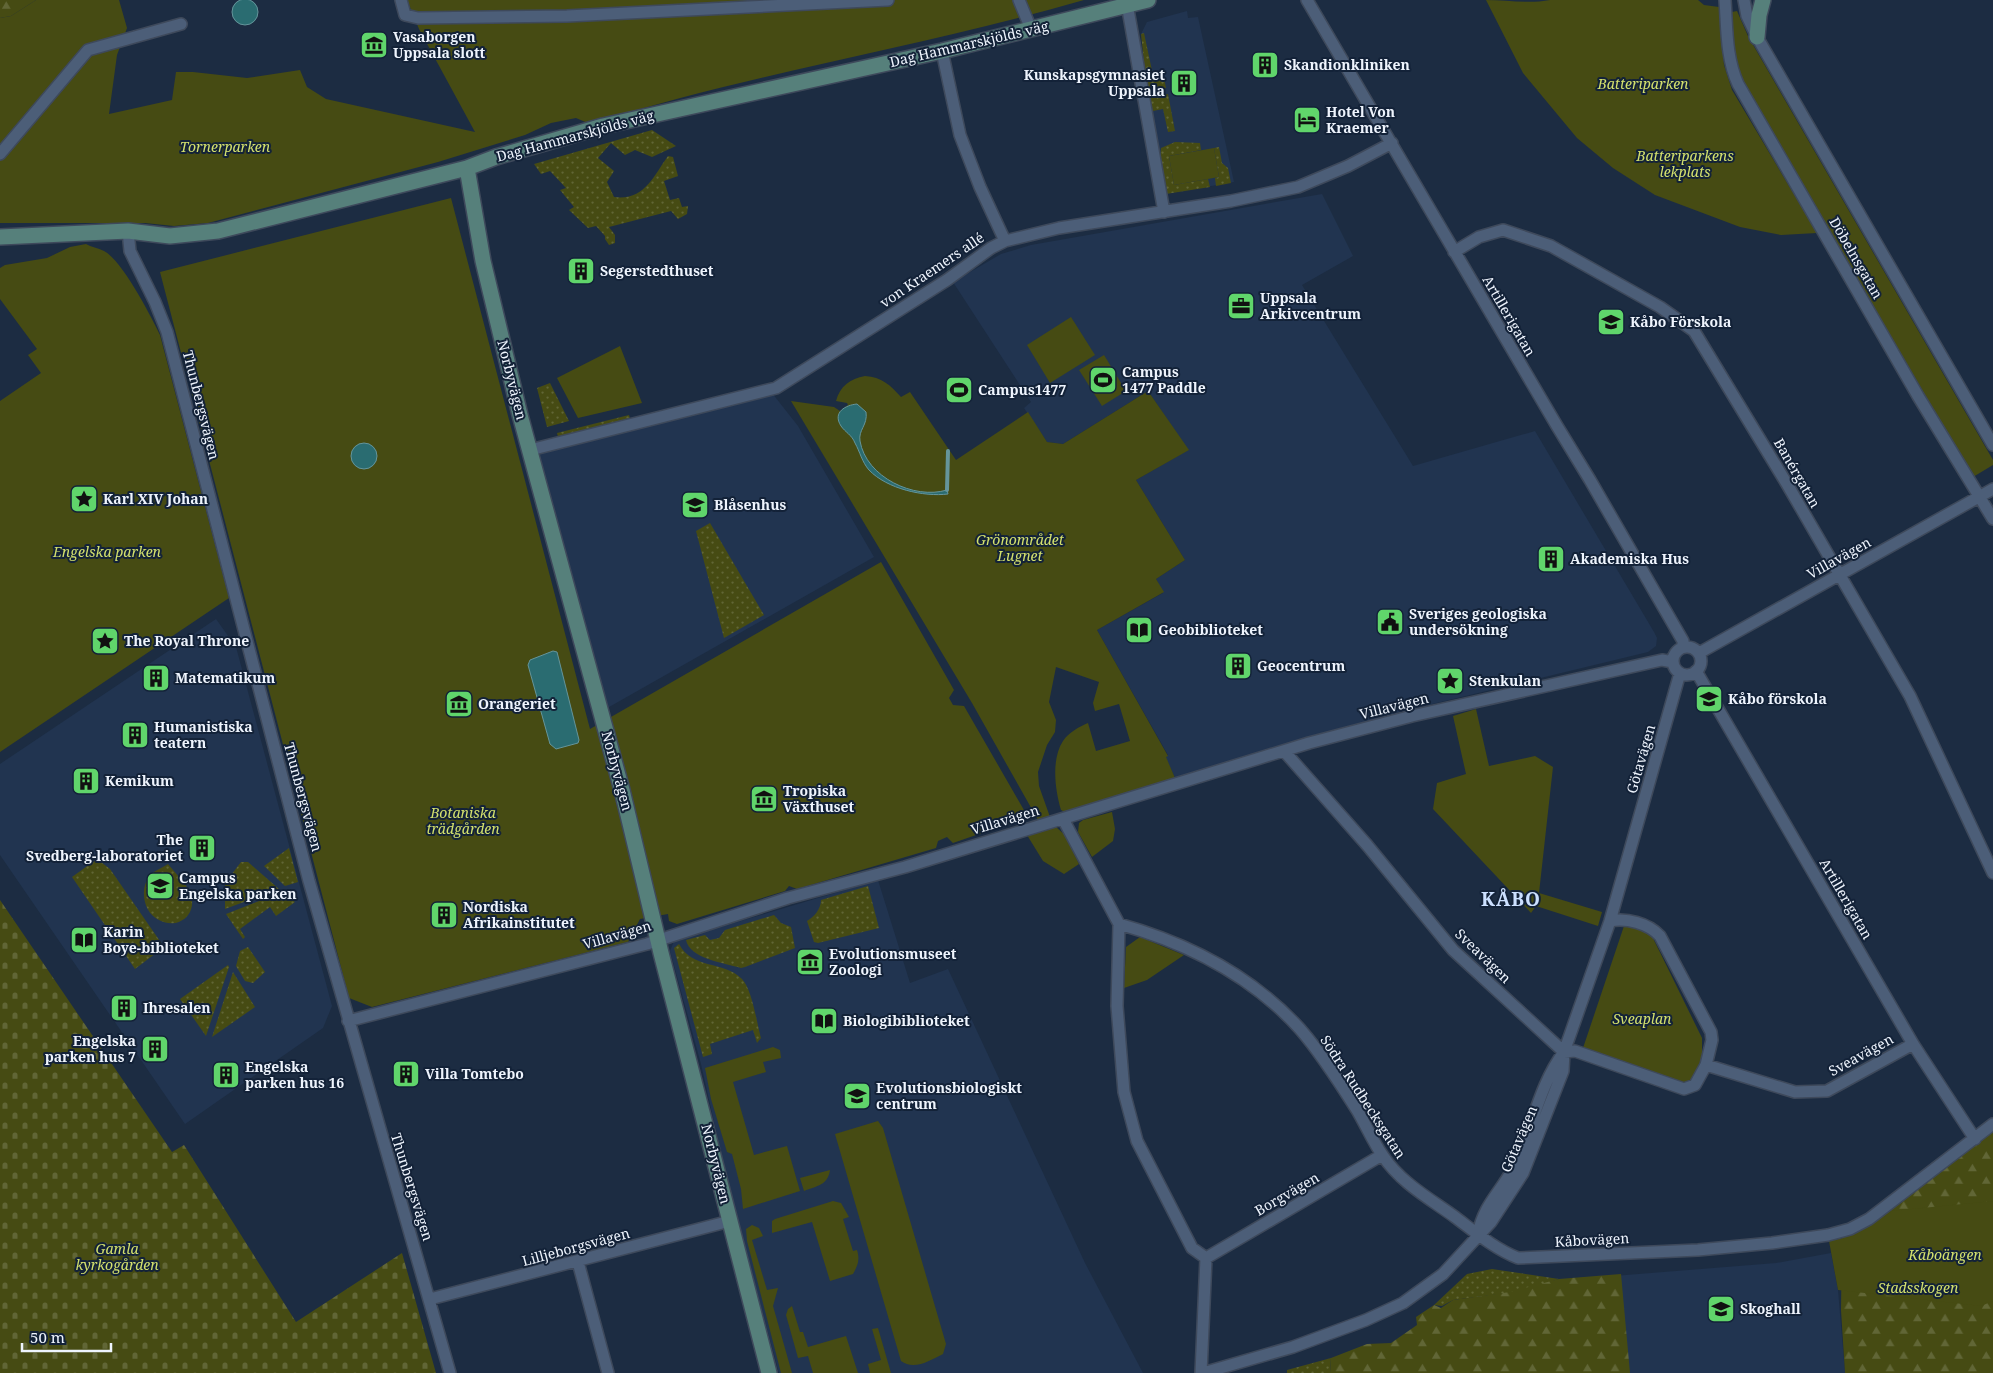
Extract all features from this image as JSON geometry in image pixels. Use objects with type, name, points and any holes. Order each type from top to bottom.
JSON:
[{"type":"street","points":[[401,0],[405,15],[418,18],[494,18],[888,0]]},
{"type":"street","points":[[1020,0],[1031,30]]},
{"type":"street","name":"Dag Hammarskjölds väg","points":[[0,237],[128,231],[170,236],[218,231],[467,168],[496,157],[603,126],[942,51],[1148,0]]},
{"type":"street","name":"Artillerigatan","points":[[1307,0],[1590,480],[1682,641],[1683,647]]},
{"type":"street","name":"Döbelnsgatan","points":[[1726,0],[1729,54],[1732,71],[1738,84],[1918,396],[1993,519]]},
{"type":"street","name":"Döbelnsgatan","points":[[1744,0],[1747,16],[1757,37],[1993,445]]},
{"type":"street","points":[[1757,37],[1759,15],[1763,0]]},
{"type":"street","points":[[1127,4],[1164,212]]},
{"type":"street","points":[[0,154],[88,50],[181,24]]},
{"type":"street","points":[[942,51],[960,135],[980,187],[1005,240]]},
{"type":"street","name":"von Kraemers allé","points":[[530,450],[776,388],[947,280],[1005,240],[1059,228],[1164,212],[1298,187],[1348,166],[1392,143]]},
{"type":"street","name":"Norbyvägen","points":[[467,168],[483,261],[530,450],[622,790],[658,939],[769,1373]]},
{"type":"street","name":"Banérgatan","points":[[1454,252],[1479,237],[1504,230],[1551,246],[1660,308],[1694,331],[1787,484],[1914,705],[1993,873]]},
{"type":"street","name":"Thunbergsvägen","points":[[128,231],[130,251],[155,302],[167,332],[235,599],[348,1021],[450,1373]]},
{"type":"street","name":"Villavägen","points":[[1699,653],[1993,489]]},
{"type":"street","points":[[1683,647],[1691,647],[1699,653],[1701,662],[1696,671],[1690,674],[1680,673],[1673,662],[1677,651],[1683,647]]},
{"type":"street","name":"Villavägen","points":[[348,1021],[647,944],[658,939],[1284,751],[1447,708],[1662,660],[1673,662]]},
{"type":"street","name":"Artillerigatan","points":[[1696,671],[1913,1044],[1975,1140]]},
{"type":"street","name":"Götavägen","points":[[1478,1234],[1482,1216],[1513,1168],[1553,1067],[1564,1052],[1610,921],[1680,673]]},
{"type":"street","name":"Sveavägen","points":[[1284,751],[1367,845],[1453,950],[1564,1052]]},
{"type":"street","points":[[1062,818],[1119,924],[1117,1006],[1119,1044],[1124,1092],[1136,1141],[1192,1248],[1206,1258],[1202,1373],[1338,1331],[1403,1303],[1443,1274],[1478,1234]]},
{"type":"street","points":[[1564,1052],[1575,1051],[1684,1089],[1695,1085],[1706,1064],[1712,1040],[1711,1032],[1660,936],[1646,925],[1619,920],[1610,921]]},
{"type":"street","name":"Södra Rudbecksgatan","points":[[1119,924],[1157,935],[1194,951],[1233,973],[1270,999],[1301,1030],[1357,1110],[1382,1156],[1394,1171],[1478,1234]]},
{"type":"street","name":"Sveavägen","points":[[1706,1064],[1795,1092],[1827,1091],[1913,1044]]},
{"type":"street","name":"Kåbovägen","points":[[1478,1234],[1506,1254],[1530,1259],[1698,1250],[1828,1235],[1850,1229],[1869,1219],[1975,1140],[1993,1124]]},
{"type":"street","name":"Borgvägen","points":[[1206,1258],[1382,1156]]},
{"type":"street","name":"Lilljeborgsvägen","points":[[430,1299],[730,1222]]},
{"type":"street","points":[[578,1262],[608,1373]]},
{"type":"shaded area","points":[[245,-1],[254,3],[258,12],[254,21],[245,25],[236,21],[232,12],[236,3]]},
{"type":"shaded area","points":[[1187,11],[1188,18],[1198,17],[1234,182],[1166,194],[1147,90],[1141,34],[1147,22]]},
{"type":"shaded area","points":[[1322,194],[1353,256],[1302,285],[1413,466],[1535,431],[1654,632],[1657,638],[1656,646],[1648,652],[1399,712],[1175,778],[1165,757],[1168,755],[1097,630],[1163,593],[1156,579],[1185,560],[1136,480],[1188,450],[1148,391],[1063,444],[1047,442],[1024,408],[1031,402],[953,282],[1001,254],[1031,245]]},
{"type":"shaded area","name":"Blåsenhus","points":[[772,393],[798,426],[874,557],[602,711],[532,453]]},
{"type":"shaded area","points":[[857,404],[866,412],[866,420],[860,434],[864,454],[881,475],[893,483],[920,492],[947,490],[948,494],[917,493],[896,487],[877,477],[869,470],[854,440],[843,428],[838,417],[842,410]]},
{"type":"shaded area","points":[[364,443],[373,447],[377,456],[373,465],[364,469],[355,465],[351,456],[355,447]]},
{"type":"shaded area","name":"Campus Engelska parken","points":[[216,619],[236,647],[332,1006],[323,1028],[185,1124],[0,855],[0,764]]},
{"type":"shaded area","points":[[553,651],[557,652],[579,740],[578,743],[556,749],[550,744],[528,665],[530,660]]},
{"type":"shaded area","name":"Evolutionsbiologiskt centrum","points":[[878,880],[910,983],[948,969],[1085,1263],[1143,1373],[779,1373],[730,1193],[701,1064],[670,951],[674,941]]},
{"type":"shaded area","name":"Skoghall","points":[[1831,1253],[1838,1290],[1845,1373],[1612,1373],[1601,1277],[1776,1263]]},
{"type":"green space","points":[[0,0],[36,0],[11,16],[0,18]]},
{"type":"green space","name":"Tornerparken","points":[[36,0],[119,0],[127,28],[117,55],[109,114],[172,100],[176,72],[247,78],[300,70],[307,87],[326,99],[475,132],[419,29],[407,0],[1084,0],[1023,17],[713,90],[590,124],[576,118],[551,123],[525,135],[438,162],[208,223],[174,226],[145,223],[0,223],[0,18],[11,16]]},
{"type":"green space","name":"Batteriparken","points":[[1486,0],[1526,2],[1550,0],[1698,0],[1704,5],[1719,7],[1724,65],[1732,90],[1817,233],[1781,235],[1740,227],[1655,195],[1613,168],[1577,138],[1523,73]]},
{"type":"green space","points":[[1737,11],[1748,36],[1993,460],[1993,465],[1973,477],[1739,76],[1734,53],[1732,12]]},
{"type":"green space","points":[[1144,33],[1154,80],[1164,78],[1166,88],[1147,90],[1141,34]]},
{"type":"green space","points":[[1168,94],[1175,131],[1168,132],[1163,109],[1153,111],[1148,97]]},
{"type":"green space","points":[[652,130],[676,146],[652,157],[635,150],[625,155],[611,143],[598,158],[614,171],[607,182],[614,197],[633,195],[647,186],[668,156],[673,157],[678,176],[664,181],[670,200],[679,198],[682,207],[688,206],[687,214],[678,219],[671,211],[609,227],[615,235],[615,243],[609,245],[605,236],[596,226],[588,228],[569,210],[574,207],[560,190],[566,188],[550,171],[541,174],[534,164]]},
{"type":"green space","points":[[1175,142],[1200,143],[1201,150],[1169,156],[1174,185],[1208,179],[1210,187],[1166,194],[1160,160],[1161,148]]},
{"type":"green space","points":[[1219,147],[1222,163],[1228,168],[1231,183],[1216,186],[1215,178],[1219,177],[1214,148]]},
{"type":"green space","points":[[1214,148],[1219,177],[1174,185],[1169,156]]},
{"type":"green space","name":"Botaniska trädgården","points":[[451,198],[590,729],[881,562],[954,690],[949,698],[953,705],[964,706],[1028,817],[953,843],[947,837],[938,841],[936,848],[797,889],[789,886],[785,891],[677,924],[669,921],[668,914],[640,919],[628,942],[372,1007],[349,998],[160,272]]},
{"type":"green space","name":"Engelska parken","points":[[86,244],[104,251],[119,265],[135,289],[160,335],[229,598],[0,752],[0,401],[41,373],[28,355],[37,349],[0,299],[0,268],[5,265],[47,258],[70,247]]},
{"type":"green space","points":[[1071,317],[1095,355],[1050,383],[1027,345]]},
{"type":"green space","points":[[620,346],[642,403],[578,418],[557,378]]},
{"type":"green space","name":"Campus 1477 Paddle","points":[[1104,355],[1126,391],[1102,406],[1079,370]]},
{"type":"green space","name":"Grönområdet Lugnet","points":[[865,376],[885,382],[901,397],[910,392],[956,460],[1028,412],[1047,442],[1063,444],[1148,391],[1189,450],[1136,480],[1185,560],[1156,579],[1164,592],[1097,630],[1168,756],[1166,757],[1175,778],[1067,813],[1061,810],[1055,775],[1059,748],[1068,735],[1088,723],[1096,751],[1130,741],[1119,704],[1095,711],[1093,703],[1099,682],[1056,667],[1049,702],[1056,720],[1055,732],[1047,745],[1038,772],[1039,786],[1050,817],[1038,820],[972,703],[791,401],[834,407],[840,411],[848,405],[847,403],[836,401],[840,391],[850,381]]},
{"type":"green space","points":[[550,383],[569,421],[547,427],[537,388]]},
{"type":"green space","points":[[629,415],[630,418],[558,437],[557,433]]},
{"type":"green space","points":[[710,523],[764,615],[724,638],[696,531]]},
{"type":"green space","points":[[1476,709],[1489,766],[1535,756],[1553,767],[1539,893],[1602,912],[1598,926],[1536,906],[1531,913],[1433,809],[1437,783],[1466,774],[1453,716]]},
{"type":"green space","points":[[1112,812],[1115,829],[1113,841],[1092,857],[1078,832],[1079,823],[1083,820]]},
{"type":"green space","points":[[1056,827],[1065,835],[1079,864],[1064,874],[1043,861],[1027,835]]},
{"type":"green space","points":[[289,848],[298,882],[285,886],[264,866]]},
{"type":"green space","points":[[97,859],[110,869],[164,947],[135,969],[72,877]]},
{"type":"green space","points":[[241,862],[248,862],[279,889],[225,909],[225,883]]},
{"type":"green space","points":[[168,864],[187,887],[192,902],[189,914],[179,922],[173,923],[166,923],[153,916],[144,898],[144,890],[149,877]]},
{"type":"green space","points":[[868,886],[879,928],[818,943],[814,942],[807,921],[817,912],[821,900]]},
{"type":"green space","points":[[282,892],[295,902],[276,916],[270,907],[240,929],[245,937],[243,939],[226,914]]},
{"type":"green space","name":"Gamla kyrkogården","points":[[0,900],[172,1152],[184,1145],[296,1322],[402,1253],[436,1373],[0,1373]]},
{"type":"green space","points":[[774,915],[781,923],[791,927],[795,948],[745,967],[741,968],[701,956],[694,952],[686,940],[705,935],[710,940],[719,938],[725,930]]},
{"type":"green space","name":"Sveaplan","points":[[1625,923],[1651,934],[1702,1038],[1702,1062],[1692,1080],[1680,1083],[1583,1048]]},
{"type":"green space","points":[[1140,937],[1184,955],[1147,980],[1124,988],[1126,947]]},
{"type":"green space","points":[[679,944],[692,958],[726,969],[742,979],[746,984],[761,1038],[757,1043],[753,1030],[710,1044],[712,1054],[703,1057],[674,948]]},
{"type":"green space","points":[[248,947],[265,972],[253,983],[245,981],[236,966],[240,951]]},
{"type":"green space","points":[[228,965],[229,967],[206,1036],[180,999]]},
{"type":"green space","points":[[233,972],[255,1007],[212,1037]]},
{"type":"green space","points":[[773,1047],[780,1050],[781,1058],[763,1062],[766,1072],[733,1082],[754,1155],[787,1146],[800,1191],[743,1209],[741,1189],[732,1154],[727,1152],[711,1099],[705,1068]]},
{"type":"green space","points":[[878,1121],[883,1128],[946,1344],[943,1354],[917,1365],[906,1364],[901,1361],[835,1134]]},
{"type":"green space","name":"Stadsskogen","points":[[1993,1131],[1993,1373],[1845,1373],[1841,1310],[1842,1237],[1877,1220]]},
{"type":"green space","points":[[830,1170],[824,1182],[804,1191],[800,1178]]},
{"type":"green space","points":[[833,1201],[841,1203],[849,1217],[843,1219],[853,1251],[857,1250],[858,1260],[853,1274],[830,1281],[812,1222],[772,1233],[772,1221]]},
{"type":"green space","name":"Kåboängen","points":[[1993,1201],[1993,1301],[1981,1306],[1838,1290],[1829,1241],[1853,1236],[1892,1211]]},
{"type":"green space","points":[[752,1225],[759,1228],[763,1236],[752,1240],[767,1290],[778,1288],[773,1306],[792,1373],[781,1373],[747,1241],[746,1229]]},
{"type":"green space","points":[[1492,1269],[1559,1279],[1523,1291],[1453,1300],[1442,1306],[1434,1305],[1467,1274]]},
{"type":"green space","points":[[1621,1274],[1630,1373],[1330,1373],[1331,1358],[1367,1344],[1391,1343],[1417,1325],[1416,1317],[1434,1305],[1441,1308],[1453,1300],[1510,1292],[1559,1279]]},
{"type":"green space","points":[[792,1306],[800,1332],[803,1332],[808,1347],[846,1336],[858,1373],[813,1373],[808,1356],[798,1358],[786,1315],[788,1309]]},
{"type":"green space","points":[[878,1328],[891,1373],[870,1373],[868,1364],[881,1360],[872,1329]]},
{"type":"green space","points":[[1331,1358],[1330,1373],[1287,1373],[1287,1370]]},
{"type":"waterway","points":[[947,490],[948,451]]},
{"type":"place","name":"Vasaborgen Uppsala slott","points":[[374,45]]},
{"type":"place","name":"Skandionkliniken","points":[[1265,65]]},
{"type":"place","name":"Kunskapsgymnasiet Uppsala","points":[[1184,83]]},
{"type":"place","name":"Hotel Von Kraemer","points":[[1307,120]]},
{"type":"place","name":"Segerstedthuset","points":[[581,271]]},
{"type":"place","name":"Uppsala Arkivcentrum","points":[[1241,306]]},
{"type":"place","name":"Kåbo Förskola","points":[[1611,322]]},
{"type":"place","name":"Campus 1477 Paddle","points":[[1103,380]]},
{"type":"place","name":"Campus1477","points":[[959,390]]},
{"type":"place","name":"Karl XIV Johan","points":[[84,499]]},
{"type":"place","name":"Blåsenhus","points":[[695,505]]},
{"type":"place","name":"Akademiska Hus","points":[[1551,559]]},
{"type":"place","name":"Sveriges geologiska undersökning","points":[[1390,622]]},
{"type":"place","name":"Geobiblioteket","points":[[1139,630]]},
{"type":"place","name":"The Royal Throne","points":[[105,641]]},
{"type":"place","name":"Geocentrum","points":[[1238,666]]},
{"type":"place","name":"Matematikum","points":[[156,678]]},
{"type":"place","name":"Stenkulan","points":[[1450,681]]},
{"type":"place","name":"Kåbo förskola","points":[[1709,699]]},
{"type":"place","name":"Orangeriet","points":[[459,704]]},
{"type":"place","name":"Humanistiska teatern","points":[[135,735]]},
{"type":"place","name":"Kemikum","points":[[86,781]]},
{"type":"place","name":"Tropiska Växthuset","points":[[764,799]]},
{"type":"place","name":"The Svedberg-laboratoriet","points":[[202,848]]},
{"type":"place","name":"Campus Engelska parken","points":[[160,886]]},
{"type":"place","name":"Nordiska Afrikainstitutet","points":[[444,915]]},
{"type":"place","name":"Karin Boye-biblioteket","points":[[84,940]]},
{"type":"place","name":"Evolutionsmuseet Zoologi","points":[[810,962]]},
{"type":"place","name":"Ihresalen","points":[[124,1008]]},
{"type":"place","name":"Biologibiblioteket","points":[[824,1021]]},
{"type":"place","name":"Engelska parken hus 7","points":[[155,1049]]},
{"type":"place","name":"Villa Tomtebo","points":[[406,1074]]},
{"type":"place","name":"Engelska parken hus 16","points":[[226,1075]]},
{"type":"place","name":"Evolutionsbiologiskt centrum","points":[[857,1096]]},
{"type":"place","name":"Skoghall","points":[[1721,1309]]},
{"type":"district","name":"KÅBO","points":[[1511,899]]},
{"type":"park label","name":"Batteriparkens lekplats","points":[[1685,164]]}]
